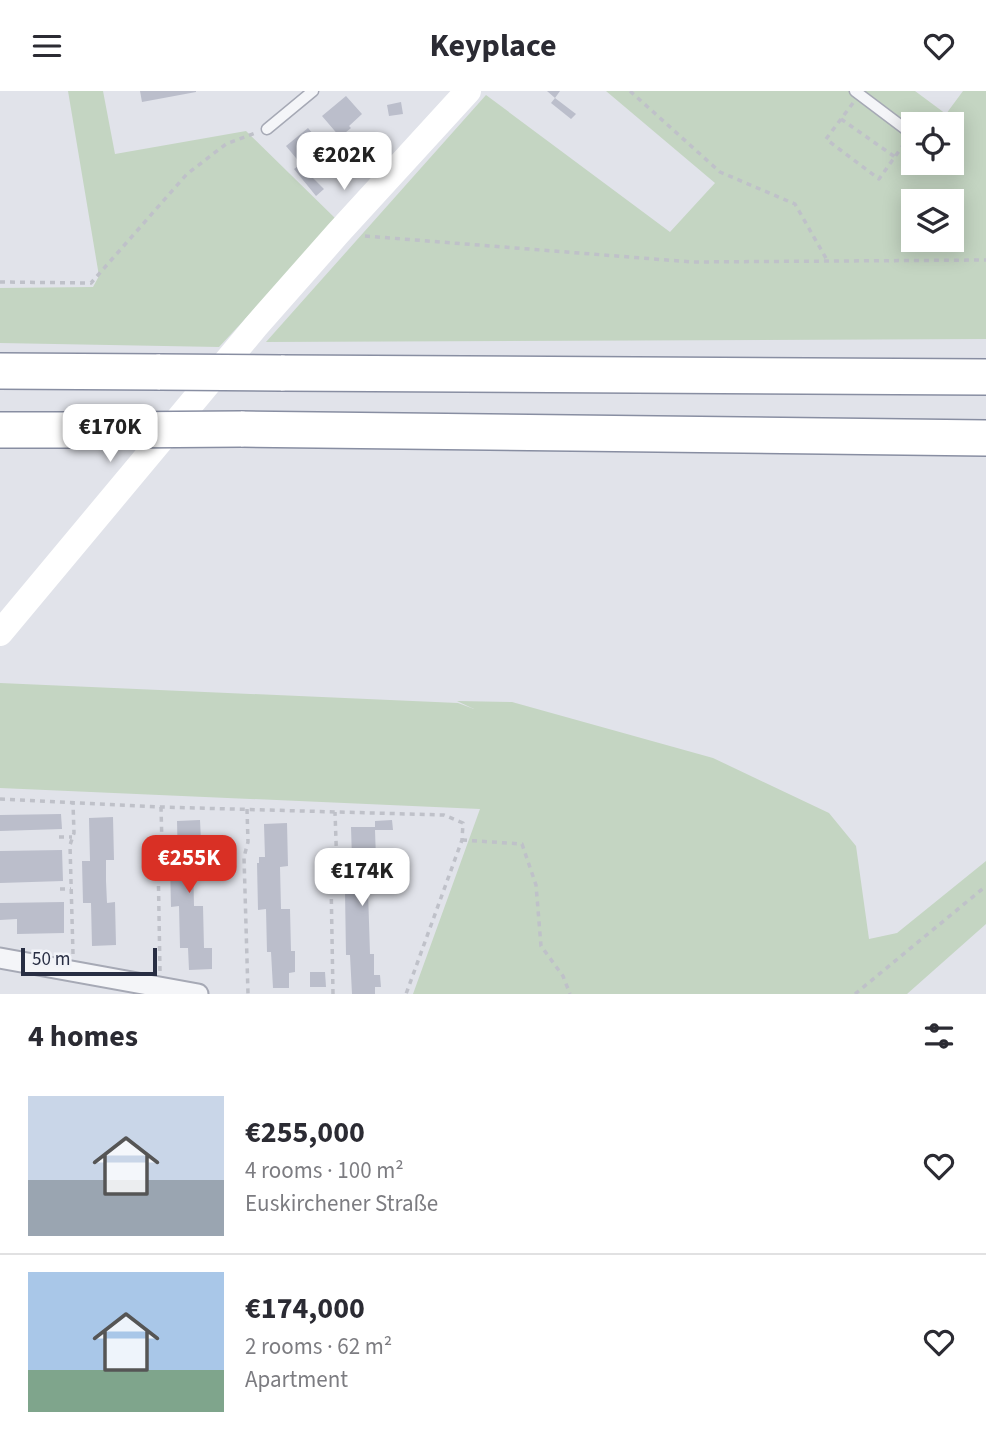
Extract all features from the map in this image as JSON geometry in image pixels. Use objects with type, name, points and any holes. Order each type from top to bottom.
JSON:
[{"type":"highway","points":[[0,371],[986,377]]},
{"type":"highway","points":[[0,430],[241,429],[986,438]]},
{"type":"street","points":[[0,633],[256,326],[468,91]]},
{"type":"street","points":[[0,958],[198,994]]},
{"type":"lane","points":[[267,129],[313,91]]},
{"type":"lane","points":[[857,93],[901,126]]},
{"type":"path","points":[[630,91],[720,172],[795,204],[827,260]]},
{"type":"path","points":[[857,93],[826,139],[879,179],[901,149]]},
{"type":"path","points":[[841,118],[895,157]]},
{"type":"path","points":[[0,282],[91,283],[187,174],[226,144],[267,129]]},
{"type":"path","points":[[338,233],[692,262],[986,260]]},
{"type":"path","points":[[0,799],[161,807],[444,815],[463,823],[462,840],[406,994]]},
{"type":"path","points":[[73,803],[72,837],[69,845],[74,973]]},
{"type":"path","points":[[160,987],[158,858],[162,846],[161,807]]},
{"type":"path","points":[[247,809],[244,857],[248,994]]},
{"type":"path","points":[[334,994],[331,879],[337,870],[335,812]]},
{"type":"path","points":[[59,837],[72,837]]},
{"type":"path","points":[[462,840],[522,845],[536,885],[541,946],[563,976],[570,994]]},
{"type":"path","points":[[855,994],[986,886]]},
{"type":"path","points":[[60,889],[71,889]]},
{"type":"green space","points":[[68,91],[103,91],[115,154],[246,131],[337,220],[219,347],[0,343],[0,288],[93,287],[99,276]]},
{"type":"green space","points":[[606,91],[915,91],[943,112],[901,112],[901,175],[964,175],[964,112],[947,112],[963,91],[986,91],[986,339],[266,342],[486,95],[670,232],[715,183]]},
{"type":"green space","points":[[0,683],[458,703],[474,709],[457,701],[512,702],[713,758],[829,813],[856,846],[869,939],[897,933],[986,861],[986,924],[907,994],[413,994],[480,809],[0,788]]},
{"type":"building","points":[[140,91],[196,91],[196,92],[142,102]]},
{"type":"building","points":[[547,91],[560,91],[555,98]]},
{"type":"building","points":[[346,96],[362,114],[340,137],[322,116]]},
{"type":"building","points":[[555,98],[576,114],[571,119],[551,103]]},
{"type":"building","points":[[401,102],[403,114],[389,116],[387,105]]},
{"type":"building","points":[[308,128],[329,153],[309,174],[324,189],[316,196],[294,169],[301,164],[286,146]]},
{"type":"building","points":[[61,814],[62,829],[0,831],[0,815]]},
{"type":"building","points":[[113,817],[114,860],[106,860],[106,881],[107,903],[115,902],[116,945],[92,946],[91,903],[83,903],[82,861],[90,861],[89,818]]},
{"type":"building","points":[[200,820],[202,863],[193,863],[194,906],[203,906],[204,948],[212,948],[212,969],[189,970],[188,948],[180,948],[179,906],[171,907],[170,864],[178,864],[177,821]]},
{"type":"building","points":[[392,820],[393,830],[375,830],[377,890],[368,891],[370,954],[374,954],[374,975],[380,975],[381,987],[375,987],[375,994],[352,994],[350,955],[346,955],[345,891],[353,891],[351,827],[375,827],[375,821]]},
{"type":"building","points":[[287,823],[288,866],[280,867],[281,909],[290,909],[291,951],[295,951],[295,972],[289,973],[289,988],[273,988],[271,952],[267,952],[266,909],[258,910],[257,863],[259,857],[265,857],[264,824]]},
{"type":"building","points":[[62,850],[63,881],[0,883],[0,851]]},
{"type":"building","points":[[64,902],[64,933],[17,934],[17,919],[0,920],[0,903]]},
{"type":"building","points":[[310,972],[325,972],[326,987],[310,987]]}]
